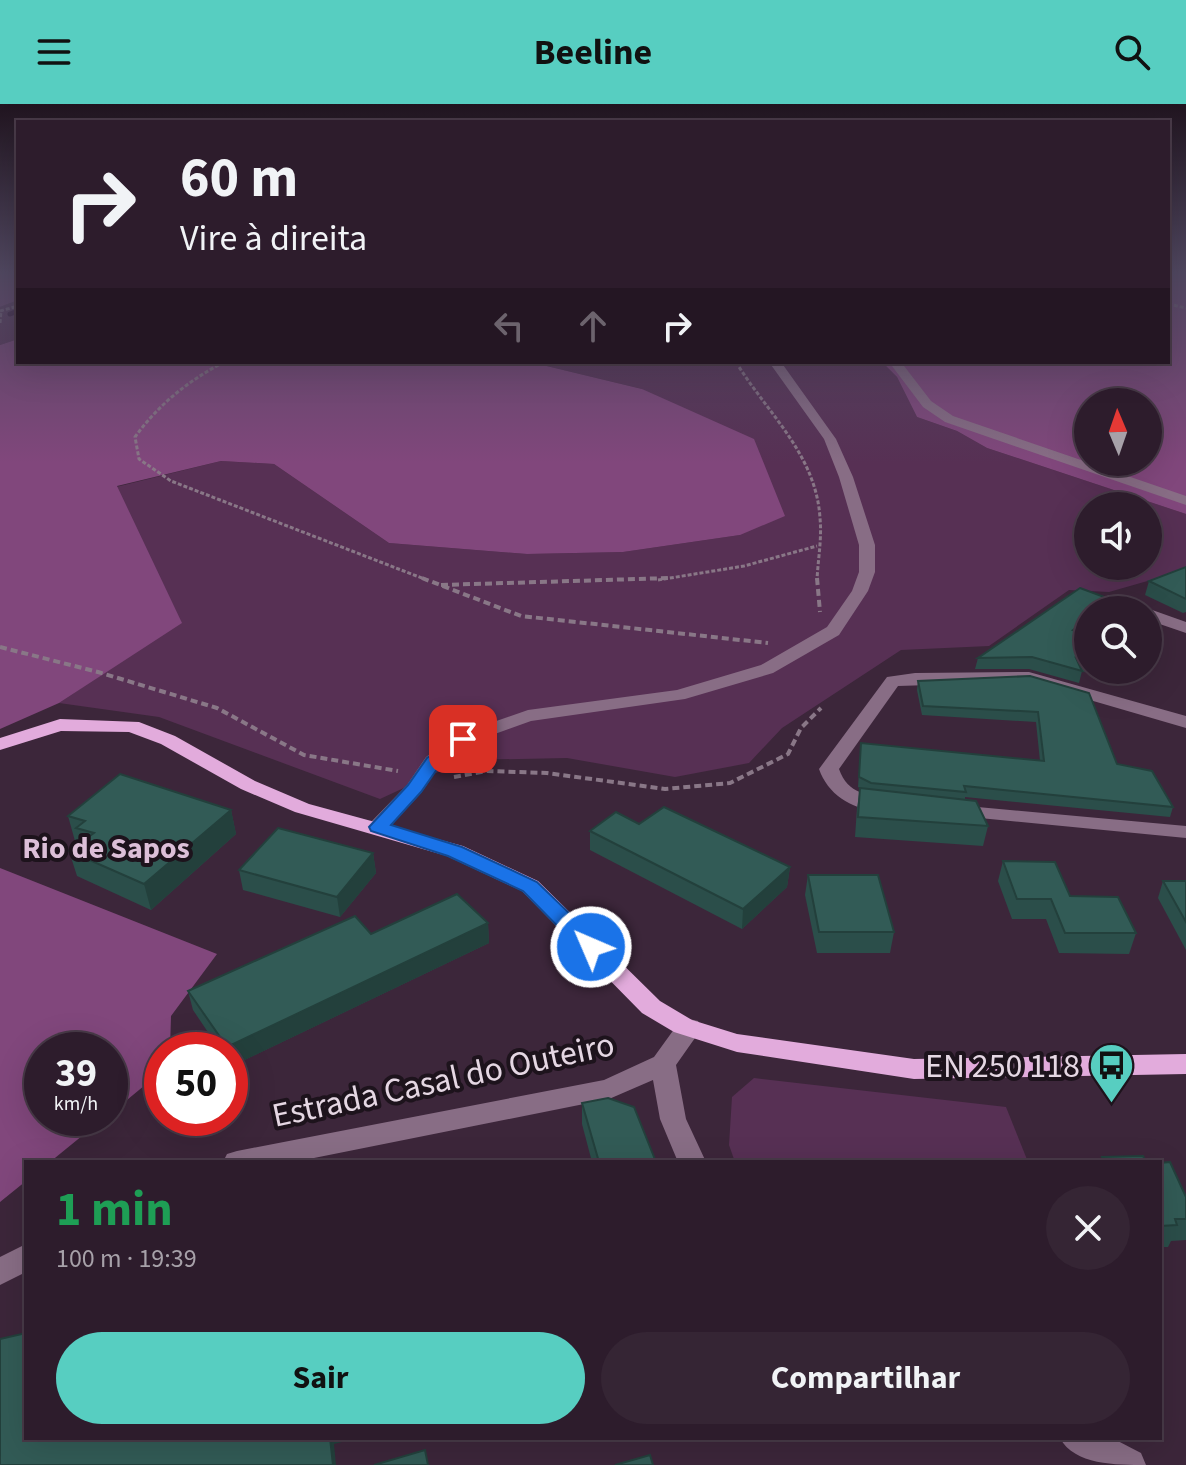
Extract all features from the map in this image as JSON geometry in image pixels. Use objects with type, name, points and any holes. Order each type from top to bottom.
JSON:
[{"type":"main road","points":[[0,744],[60,725],[132,726],[168,740],[248,785],[302,808],[455,851],[530,886],[651,1007],[689,1028],[737,1043],[914,1069],[1186,1064]]},
{"type":"street","points":[[378,827],[420,782],[433,761],[463,739],[528,716],[679,695],[767,669],[833,631],[860,591],[867,572],[867,545],[846,477],[830,439],[807,412],[776,364]]},
{"type":"street","points":[[897,364],[927,404],[949,419],[1186,501]]},
{"type":"street","points":[[1162,619],[1186,628]]},
{"type":"street","points":[[900,805],[855,799],[840,791],[832,782],[829,769],[893,681],[1029,677],[1186,722]]},
{"type":"street","points":[[932,808],[1186,832]]},
{"type":"street","points":[[689,1028],[663,1064],[673,1119],[691,1160]]},
{"type":"street","name":"Estrada Casal do Outeiro","points":[[247,1160],[609,1089],[663,1064]]},
{"type":"street","points":[[0,1272],[24,1258]]},
{"type":"street","points":[[1081,1440],[1122,1463]]},
{"type":"path","points":[[220,364],[199,376],[150,414],[135,437],[139,459],[171,481],[521,616],[574,624],[737,638],[801,650]]},
{"type":"path","points":[[737,364],[748,383],[779,419],[804,464],[820,510],[817,597],[825,627],[824,636]]},
{"type":"path","points":[[436,585],[657,580],[744,566],[817,546]]},
{"type":"path","points":[[0,647],[98,672],[217,708],[304,755],[420,782],[487,771],[547,773],[665,789],[730,783],[788,754],[801,728],[821,708]]},
{"type":"shaded area","points":[[0,337],[16,337],[16,340],[0,345]]},
{"type":"shaded area","points":[[1170,337],[1186,337],[1186,514],[1162,506],[1162,492],[1120,492],[987,448],[957,431],[917,417],[897,377],[884,364],[1170,364]]},
{"type":"shaded area","points":[[16,340],[16,364],[538,364],[642,389],[754,439],[785,516],[740,535],[623,552],[527,554],[389,543],[274,464],[221,461],[117,486],[182,623],[59,703],[0,729],[0,345]]},
{"type":"shaded area","points":[[538,364],[884,364],[897,377],[917,417],[957,431],[987,448],[1120,492],[1074,492],[1074,580],[1151,580],[1109,592],[1069,590],[989,646],[901,650],[782,728],[749,763],[675,777],[567,758],[464,760],[380,799],[159,717],[59,703],[181,622],[116,487],[221,461],[274,464],[389,543],[527,554],[623,552],[740,535],[642,389]]},
{"type":"shaded area","points":[[1162,506],[1186,514],[1186,570],[1162,577]]},
{"type":"shaded area","points":[[0,868],[217,954],[171,1016],[171,1032],[144,1032],[144,1086],[128,1099],[128,1032],[24,1032],[24,1136],[82,1136],[52,1160],[24,1160],[24,1183],[0,1202]]},
{"type":"shaded area","points":[[754,1078],[1006,1107],[1027,1160],[734,1160],[729,1145],[732,1097]]},
{"type":"building","points":[[1186,567],[1186,599],[1149,581],[1162,580],[1162,576]]},
{"type":"building","points":[[1080,588],[1102,596],[1074,596],[1074,669],[1032,657],[978,658]]},
{"type":"building","points":[[1030,676],[1089,693],[1117,764],[1152,771],[1173,807],[964,786],[966,792],[871,783],[859,777],[861,743],[1044,761],[1038,712],[923,706],[918,681]]},
{"type":"building","points":[[120,774],[231,810],[144,884],[69,851],[94,833],[76,828],[85,821],[68,816]]},
{"type":"building","points":[[860,788],[976,801],[988,826],[858,817]]},
{"type":"building","points":[[664,807],[790,867],[743,909],[590,831],[616,812],[639,824]]},
{"type":"building","points":[[278,828],[373,853],[337,897],[239,870]]},
{"type":"building","points":[[1003,861],[1055,862],[1070,896],[1118,897],[1136,933],[1065,933],[1051,899],[1017,899]]},
{"type":"building","points":[[808,875],[878,875],[894,932],[819,932]]},
{"type":"building","points":[[1163,881],[1186,881],[1186,922]]},
{"type":"building","points":[[457,894],[488,923],[248,1037],[248,1032],[217,1032],[188,991],[355,916],[371,934]]},
{"type":"building","points":[[608,1098],[634,1107],[655,1160],[598,1160],[582,1103]]},
{"type":"building","points":[[1143,1156],[1145,1160],[1103,1160],[1102,1157]]},
{"type":"building","points":[[1170,1162],[1186,1197],[1186,1219],[1175,1219],[1177,1225],[1162,1226],[1162,1163]]},
{"type":"building","points":[[24,1333],[24,1440],[330,1440],[333,1465],[0,1465],[0,1339]]},
{"type":"building","points":[[425,1450],[428,1465],[374,1465]]},
{"type":"building","points":[[650,1455],[653,1465],[615,1465]]},
{"type":"place","name":"EN 250 118","points":[[1111,1104]]},
{"type":"district","name":"Rio de Sapos","points":[[106,848]]},
{"type":"route","points":[[463,739],[433,761],[414,789],[378,827],[455,851],[530,886],[591,947]]}]
